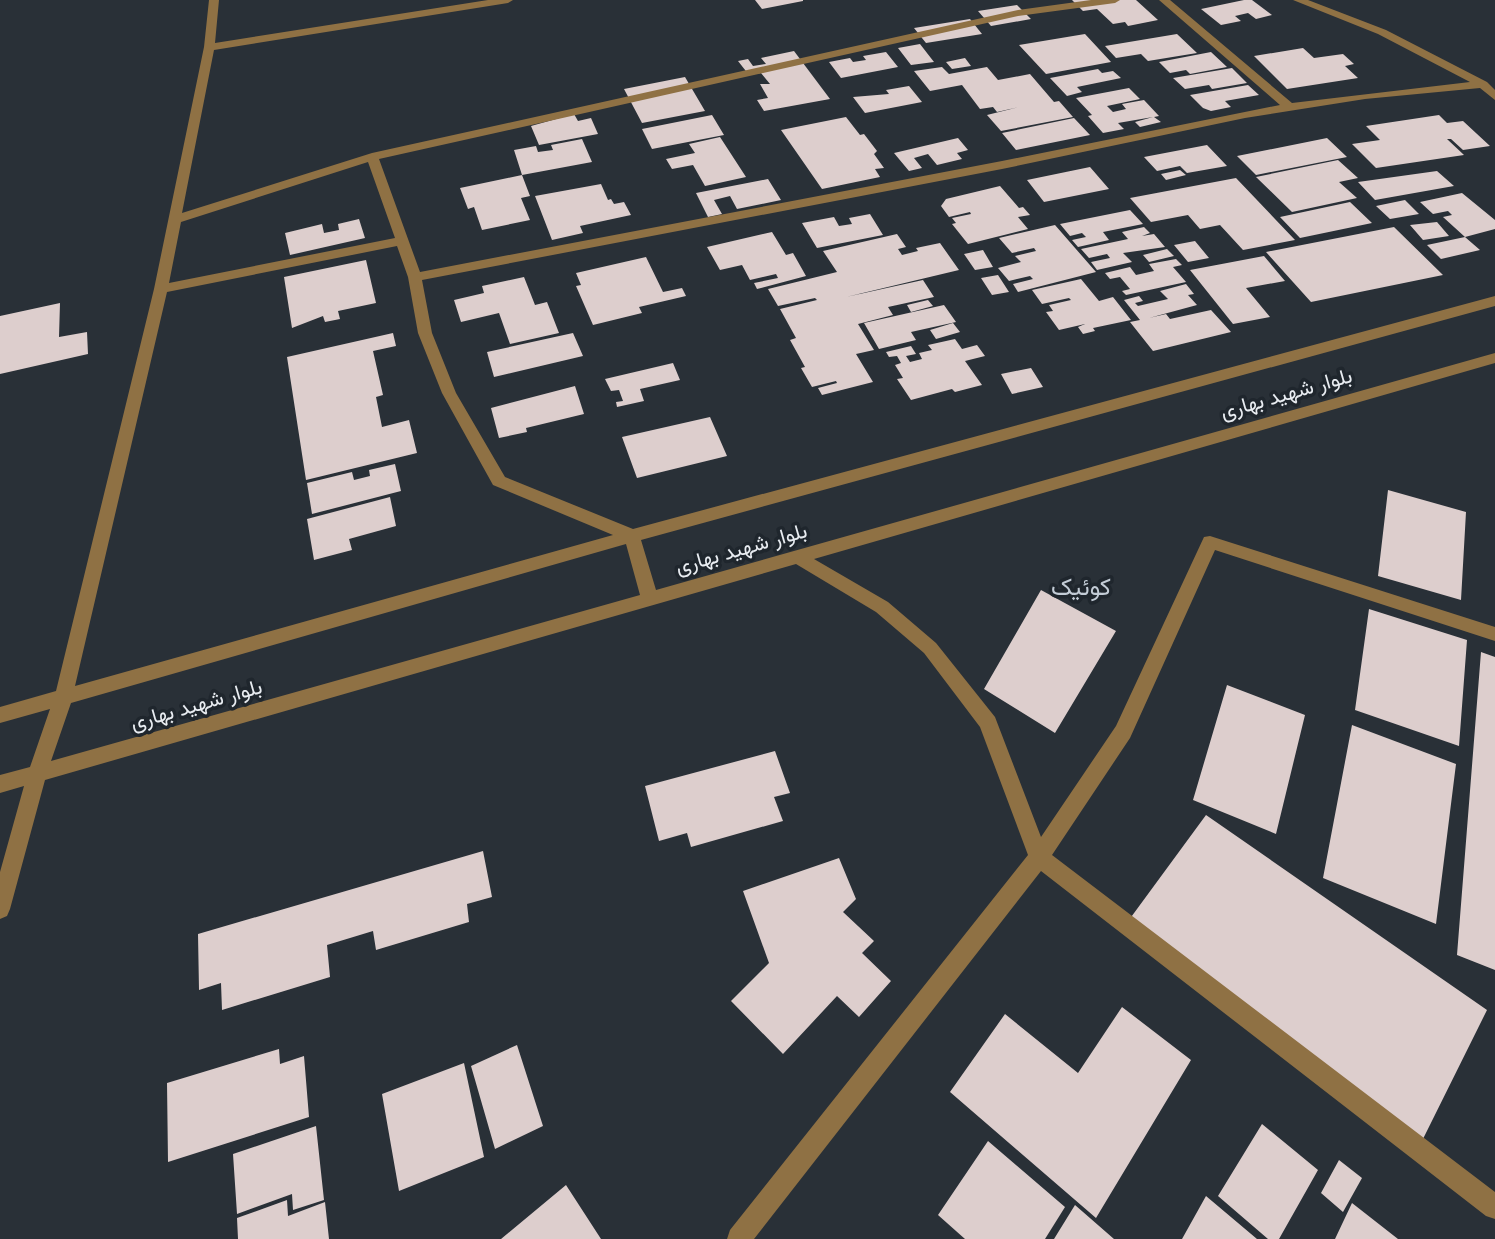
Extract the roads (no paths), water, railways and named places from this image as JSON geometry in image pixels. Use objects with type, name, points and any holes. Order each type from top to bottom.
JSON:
[{"type":"street","points":[[0,909],[37,774],[64,699],[161,289],[209,47],[214,0]]},
{"type":"street","points":[[209,47],[508,0]]},
{"type":"street","points":[[1006,0],[1018,13]]},
{"type":"street","points":[[174,220],[372,158],[1018,13],[1115,0]]},
{"type":"street","points":[[1164,0],[1289,107]]},
{"type":"street","points":[[1298,0],[1382,32],[1483,84],[1495,97]]},
{"type":"street","points":[[415,277],[1289,107],[1483,84]]},
{"type":"street","points":[[372,158],[415,277],[425,333],[449,393],[499,481],[632,536],[649,597]]},
{"type":"street","points":[[161,289],[402,241]]},
{"type":"street","name":"بلوار شهید بهاری","points":[[0,715],[632,536],[1495,301]]},
{"type":"street","name":"بلوار شهید بهاری","points":[[0,784],[1495,358]]},
{"type":"street","points":[[739,1239],[1039,856],[1123,732],[1210,542],[1495,634]]},
{"type":"street","points":[[796,556],[882,607],[930,648],[988,723],[1039,856],[1495,1207]]},
{"type":"district","name":"کوئیک","points":[[1081,586]]}]
